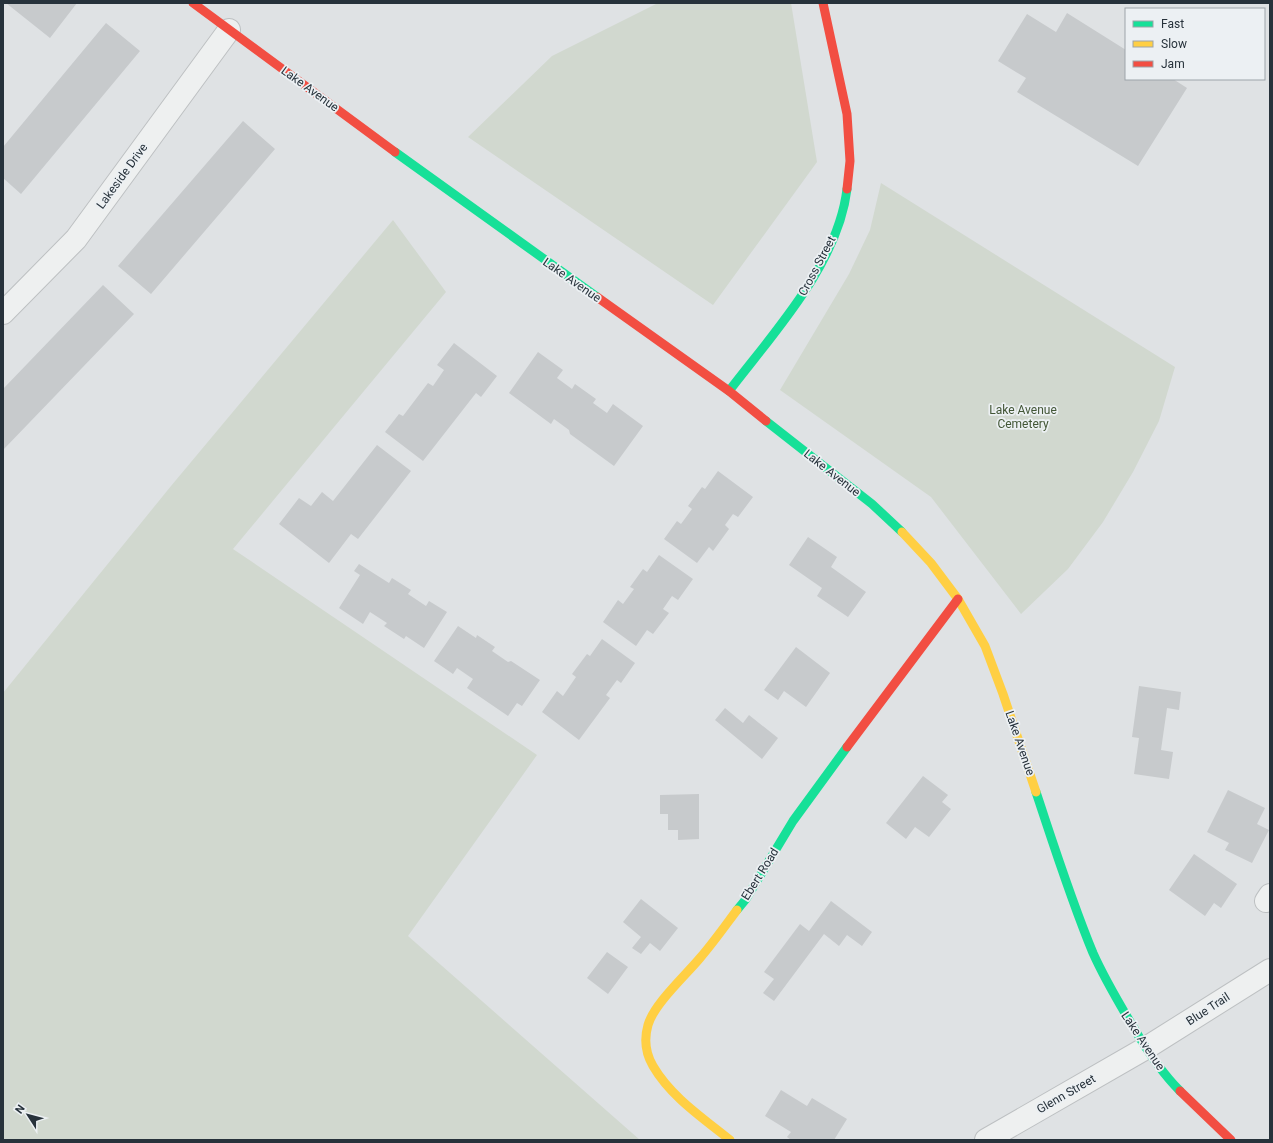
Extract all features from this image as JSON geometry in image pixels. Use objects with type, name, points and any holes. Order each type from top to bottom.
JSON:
[{"type":"main road","name":"Lake Avenue","points":[[193,3],[475,210],[729,391],[872,504],[901,531],[931,563],[958,599],[985,646],[1004,694],[1076,910],[1094,954],[1117,1001],[1146,1048],[1169,1080],[1194,1107],[1231,1140]]},
{"type":"main road","name":"Cross Street","points":[[729,391],[808,288],[831,244],[844,203],[850,161],[847,114],[823,3]]},
{"type":"main road","name":"Ebert Road","points":[[730,1140],[688,1106],[666,1084],[653,1066],[646,1048],[648,1025],[657,1007],[701,957],[746,899],[793,821],[815,789],[958,599]]},
{"type":"street","name":"Lakeside Drive","points":[[3,313],[76,239],[228,30]]},
{"type":"street","name":"Blue Trail","points":[[1146,1048],[1270,970]]},
{"type":"street","name":"Glenn Street","points":[[986,1140],[1146,1048]]},
{"type":"green space","points":[[658,3],[791,3],[817,162],[713,305],[468,137],[552,56]]},
{"type":"green space","name":"Lake Avenue Cemetery","points":[[881,183],[1175,367],[1159,421],[1133,472],[1103,522],[1068,569],[1021,614],[931,497],[780,390],[849,274],[870,230]]},
{"type":"green space","points":[[393,220],[446,292],[233,549],[537,755],[408,936],[640,1140],[3,1140],[3,693],[171,486]]},
{"type":"building","points":[[6,3],[77,3],[50,38]]},
{"type":"building","points":[[1067,13],[1125,49],[1125,80],[1175,80],[1187,88],[1138,166],[1017,92],[1026,78],[998,61],[1027,14],[1056,32]]},
{"type":"building","points":[[106,23],[140,51],[21,194],[3,178],[3,147]]},
{"type":"building","points":[[243,121],[275,149],[151,294],[118,266]]},
{"type":"building","points":[[103,285],[134,314],[3,450],[3,389]]},
{"type":"building","points":[[454,343],[497,376],[481,397],[476,393],[423,461],[385,432],[399,414],[403,416],[428,383],[433,386],[444,370],[437,365]]},
{"type":"building","points":[[538,352],[563,370],[557,378],[572,389],[575,384],[596,399],[593,403],[607,413],[613,404],[643,426],[614,466],[570,434],[569,430],[554,419],[551,424],[509,393]]},
{"type":"building","points":[[377,445],[411,471],[358,539],[351,534],[329,563],[279,524],[299,498],[311,506],[322,492],[333,501]]},
{"type":"building","points":[[718,471],[753,497],[738,517],[733,514],[725,525],[729,529],[713,551],[709,547],[697,563],[664,539],[677,521],[681,524],[692,509],[688,506],[702,487],[705,489]]},
{"type":"building","points":[[808,537],[837,557],[831,567],[866,592],[848,617],[817,596],[822,588],[789,565]]},
{"type":"building","points":[[659,555],[693,579],[678,600],[672,596],[663,609],[669,613],[653,634],[647,630],[636,646],[603,622],[618,600],[623,604],[634,589],[630,587],[643,569],[647,572]]},
{"type":"building","points":[[359,564],[389,583],[392,578],[411,590],[408,594],[426,606],[429,601],[447,612],[424,648],[406,636],[404,639],[384,626],[387,623],[370,612],[363,624],[339,608],[360,575],[354,571]]},
{"type":"building","points":[[458,626],[476,638],[477,635],[495,647],[492,651],[508,662],[511,661],[540,680],[522,706],[517,703],[508,716],[467,688],[473,679],[457,668],[453,674],[434,661]]},
{"type":"building","points":[[602,639],[635,663],[621,683],[617,680],[606,695],[610,698],[579,740],[542,712],[557,691],[563,696],[576,677],[572,674],[587,654],[590,656]]},
{"type":"building","points":[[796,647],[830,673],[806,707],[784,691],[778,700],[764,690]]},
{"type":"building","points":[[1139,686],[1181,692],[1179,710],[1167,708],[1161,750],[1173,752],[1169,779],[1134,774],[1139,738],[1132,737]]},
{"type":"building","points":[[725,708],[743,723],[749,715],[778,738],[762,759],[715,720]]},
{"type":"building","points":[[923,776],[948,795],[942,802],[951,809],[929,837],[915,827],[906,839],[886,823]]},
{"type":"building","points":[[1228,790],[1265,808],[1257,824],[1269,830],[1252,863],[1225,850],[1229,843],[1207,832]]},
{"type":"building","points":[[699,794],[699,839],[678,840],[678,830],[668,830],[668,814],[660,814],[660,795]]},
{"type":"building","points":[[1194,854],[1237,884],[1221,908],[1214,903],[1205,916],[1169,890]]},
{"type":"building","points":[[641,899],[678,928],[660,951],[650,943],[641,954],[632,948],[641,937],[623,922]]},
{"type":"building","points":[[831,901],[872,932],[862,946],[847,935],[839,946],[824,934],[774,1001],[763,993],[774,979],[764,972],[800,924],[809,931]]},
{"type":"building","points":[[607,952],[628,967],[608,994],[587,978]]},
{"type":"building","points":[[781,1090],[807,1106],[812,1098],[847,1119],[834,1140],[791,1140],[787,1137],[791,1132],[765,1116]]},
{"type":"traffic: fast","points":[[395,152],[597,297]]},
{"type":"traffic: fast","points":[[729,391],[784,321],[818,270],[831,244],[841,217],[847,189]]},
{"type":"traffic: fast","points":[[766,421],[872,504],[902,532]]},
{"type":"traffic: fast","points":[[737,910],[746,899],[793,821],[847,747]]},
{"type":"traffic: fast","points":[[1036,792],[1070,893],[1093,953],[1118,1002],[1145,1046],[1161,1070],[1180,1091]]},
{"type":"traffic: slow","points":[[902,532],[931,563],[958,599],[985,646],[1036,792]]},
{"type":"traffic: slow","points":[[730,1140],[688,1106],[660,1077],[649,1056],[646,1046],[646,1036],[651,1017],[663,999],[705,952],[737,910]]},
{"type":"traffic: jam","points":[[193,3],[395,152]]},
{"type":"traffic: jam","points":[[823,3],[847,114],[850,161],[847,189]]},
{"type":"traffic: jam","points":[[597,297],[729,391],[766,421]]},
{"type":"traffic: jam","points":[[847,747],[958,599]]},
{"type":"traffic: jam","points":[[1180,1091],[1231,1140]]}]
